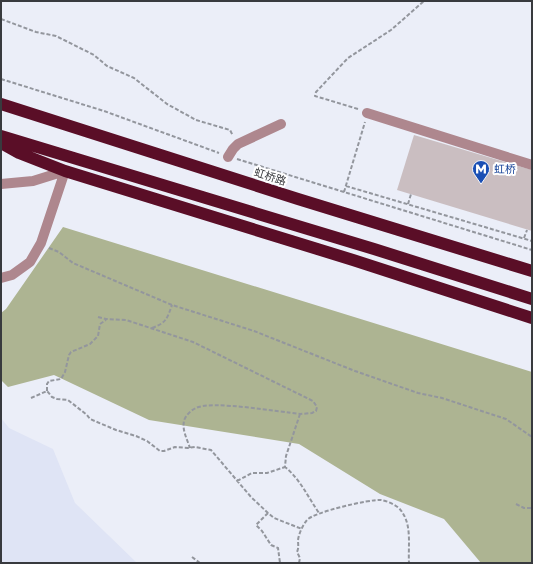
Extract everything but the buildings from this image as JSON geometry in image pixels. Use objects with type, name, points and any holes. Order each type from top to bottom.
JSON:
[{"type":"highway","name":"虹桥路","points":[[1,104],[532,272]]},
{"type":"highway","points":[[1,136],[374,249],[532,299]]},
{"type":"highway","points":[[1,144],[19,153],[65,171],[353,260],[532,318]]},
{"type":"highway","points":[[462,250],[532,266]]},
{"type":"street","points":[[367,113],[532,165]]},
{"type":"street","points":[[228,156],[232,149],[238,144],[281,124]]},
{"type":"street","points":[[1,184],[33,181],[65,171]]},
{"type":"street","points":[[1,278],[12,275],[30,262],[39,245],[65,171]]},
{"type":"path","points":[[344,192],[367,113],[314,96],[348,58],[391,30],[424,1]]},
{"type":"path","points":[[1,19],[36,32],[56,36],[94,55],[107,66],[134,78],[167,104],[196,120],[230,130],[238,144]]},
{"type":"path","points":[[1,79],[104,111],[228,156],[532,250]]},
{"type":"path","points":[[346,186],[532,241]]},
{"type":"path","points":[[408,204],[411,194]]},
{"type":"path","points":[[524,238],[527,230]]},
{"type":"path","points":[[39,245],[59,252],[72,263],[172,305],[254,332],[355,371],[418,393],[442,398],[506,419],[532,437]]},
{"type":"path","points":[[152,328],[164,323],[168,317],[172,305]]},
{"type":"path","points":[[98,317],[126,320],[193,342],[313,401],[316,404],[316,411],[312,413],[300,414],[220,405],[196,407],[190,412],[184,422],[183,430],[190,448]]},
{"type":"path","points":[[106,319],[100,324],[98,336],[90,344],[68,354],[65,372],[61,379],[46,384],[47,391],[52,397],[68,400],[90,419],[147,441],[160,451],[175,447],[190,448],[196,446],[211,450],[251,498],[268,513],[274,518],[302,529]]},
{"type":"path","points":[[31,398],[47,391]]},
{"type":"path","points":[[285,467],[286,456],[300,414]]},
{"type":"path","points":[[237,481],[252,473],[267,473],[285,467]]},
{"type":"path","points":[[285,467],[292,472],[299,481],[306,496],[319,513]]},
{"type":"path","points":[[298,563],[300,558],[297,552],[299,548],[298,540],[308,519],[319,513],[370,500],[382,500],[401,510],[406,517],[408,527],[409,563]]},
{"type":"path","points":[[516,504],[524,508],[532,508]]},
{"type":"path","points":[[268,513],[256,525],[262,531],[270,545],[278,548],[280,563]]},
{"type":"path","points":[[192,557],[200,563]]},
{"type":"shaded area","points":[[1,418],[9,428],[53,449],[75,503],[137,563],[1,563]]},
{"type":"green space","points":[[63,227],[532,372],[532,563],[481,563],[444,519],[380,494],[299,444],[149,420],[54,375],[8,387],[1,380],[1,313],[6,309]]},
{"type":"place","name":"虹桥","points":[[481,184]]}]
